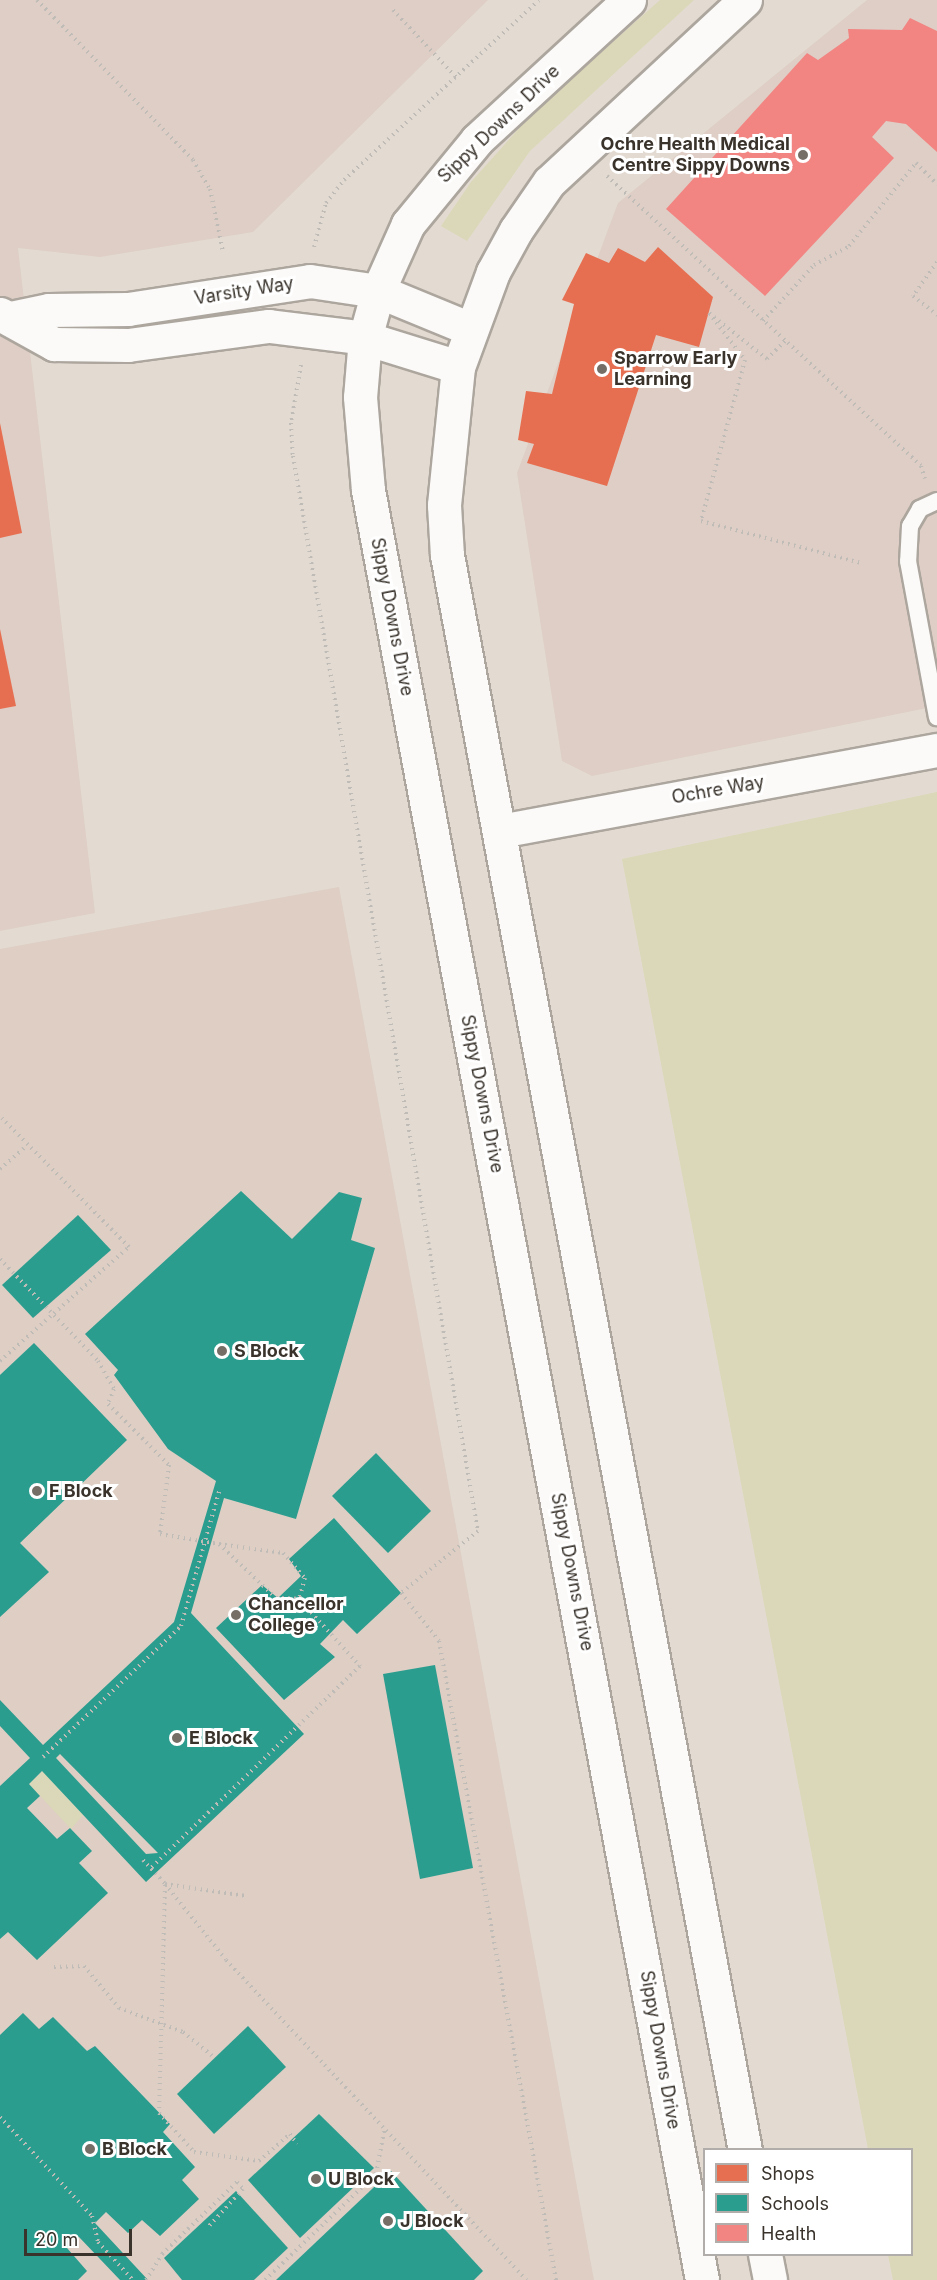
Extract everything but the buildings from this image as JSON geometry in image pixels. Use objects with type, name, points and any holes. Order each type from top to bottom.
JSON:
[{"type":"main road","name":"Sippy Downs Drive","points":[[629,0],[477,140],[430,191],[393,252],[378,291],[365,338],[360,397],[368,490],[702,2280]]},
{"type":"main road","points":[[745,0],[549,182],[516,230],[470,329],[458,367],[446,459],[447,555],[745,2148]]},
{"type":"main road","name":"Varsity Way","points":[[5,316],[49,310],[138,307],[310,281],[378,291],[470,329]]},
{"type":"main road","name":"Varsity Way","points":[[5,316],[41,341],[88,346],[162,342],[245,327],[305,329],[365,338],[458,367]]},
{"type":"main road","name":"Ochre Way","points":[[500,831],[937,750]]},
{"type":"main road","points":[[765,2256],[770,2280]]},
{"type":"lane","points":[[935,502],[920,509],[910,526],[908,561],[937,717]]},
{"type":"path","points":[[37,0],[193,160],[210,189],[223,252]]},
{"type":"path","points":[[310,281],[315,233],[326,203],[344,180],[539,0]]},
{"type":"path","points":[[393,10],[456,77]]},
{"type":"path","points":[[580,151],[921,466],[935,502]]},
{"type":"path","points":[[764,321],[814,265],[849,246],[916,163],[937,184]]},
{"type":"path","points":[[937,262],[913,296],[937,315]]},
{"type":"path","points":[[785,340],[767,359],[709,313],[745,360],[701,521],[861,563]]},
{"type":"path","points":[[305,329],[291,423],[293,456],[380,936],[478,1531],[401,1593],[439,1641],[556,2280]]},
{"type":"path","points":[[0,1361],[52,1312],[129,1247],[26,1146],[2,1118]]},
{"type":"path","points":[[0,1169],[26,1146]]},
{"type":"path","points":[[0,1259],[98,1361],[114,1389],[108,1404],[169,1465],[160,1534],[283,1553],[305,1578],[299,1599]]},
{"type":"path","points":[[43,1756],[181,1626],[220,1488]]},
{"type":"path","points":[[151,1868],[360,1666],[299,1599],[276,1598],[219,1544]]},
{"type":"path","points":[[143,1860],[226,1960],[527,2280]]},
{"type":"path","points":[[165,1884],[246,1896]]},
{"type":"path","points":[[165,1884],[159,2021],[159,2113],[194,2152],[259,2161],[290,2134],[297,2144]]},
{"type":"path","points":[[54,1967],[84,1966],[119,2008],[159,2021],[183,2032],[215,2058]]},
{"type":"path","points":[[0,2117],[92,2216],[98,2242],[134,2280]]},
{"type":"path","points":[[265,2280],[376,2174],[385,2127]]},
{"type":"path","points":[[146,2280],[162,2254],[237,2182],[243,2189],[209,2226]]},
{"type":"shaded area","points":[[0,0],[488,0],[253,232],[100,257],[18,248],[95,913],[0,931]]},
{"type":"shaded area","points":[[660,0],[694,0],[530,151],[467,241],[441,226],[471,182],[531,115]]},
{"type":"shaded area","points":[[867,0],[937,0],[937,706],[592,776],[562,761],[517,473],[618,203]]},
{"type":"shaded area","points":[[937,792],[937,2280],[893,2280],[888,2256],[913,2256],[913,2148],[868,2148],[622,859]]},
{"type":"shaded area","name":"Chancellor College","points":[[339,887],[594,2280],[0,2280],[0,949]]},
{"type":"shaded area","points":[[43,1771],[83,1815],[71,1829],[29,1784]]},
{"type":"place","name":"Ochre Health Medical Centre Sippy Downs","points":[[803,155]]},
{"type":"place","name":"Sparrow Early Learning","points":[[602,369]]},
{"type":"place","name":"S Block","points":[[222,1351]]},
{"type":"place","name":"F Block","points":[[37,1491]]},
{"type":"place","name":"Chancellor College","points":[[236,1615]]},
{"type":"place","name":"E Block","points":[[177,1738]]},
{"type":"place","name":"B Block","points":[[90,2149]]},
{"type":"place","name":"U Block","points":[[316,2179]]},
{"type":"place","name":"J Block","points":[[388,2221]]}]
